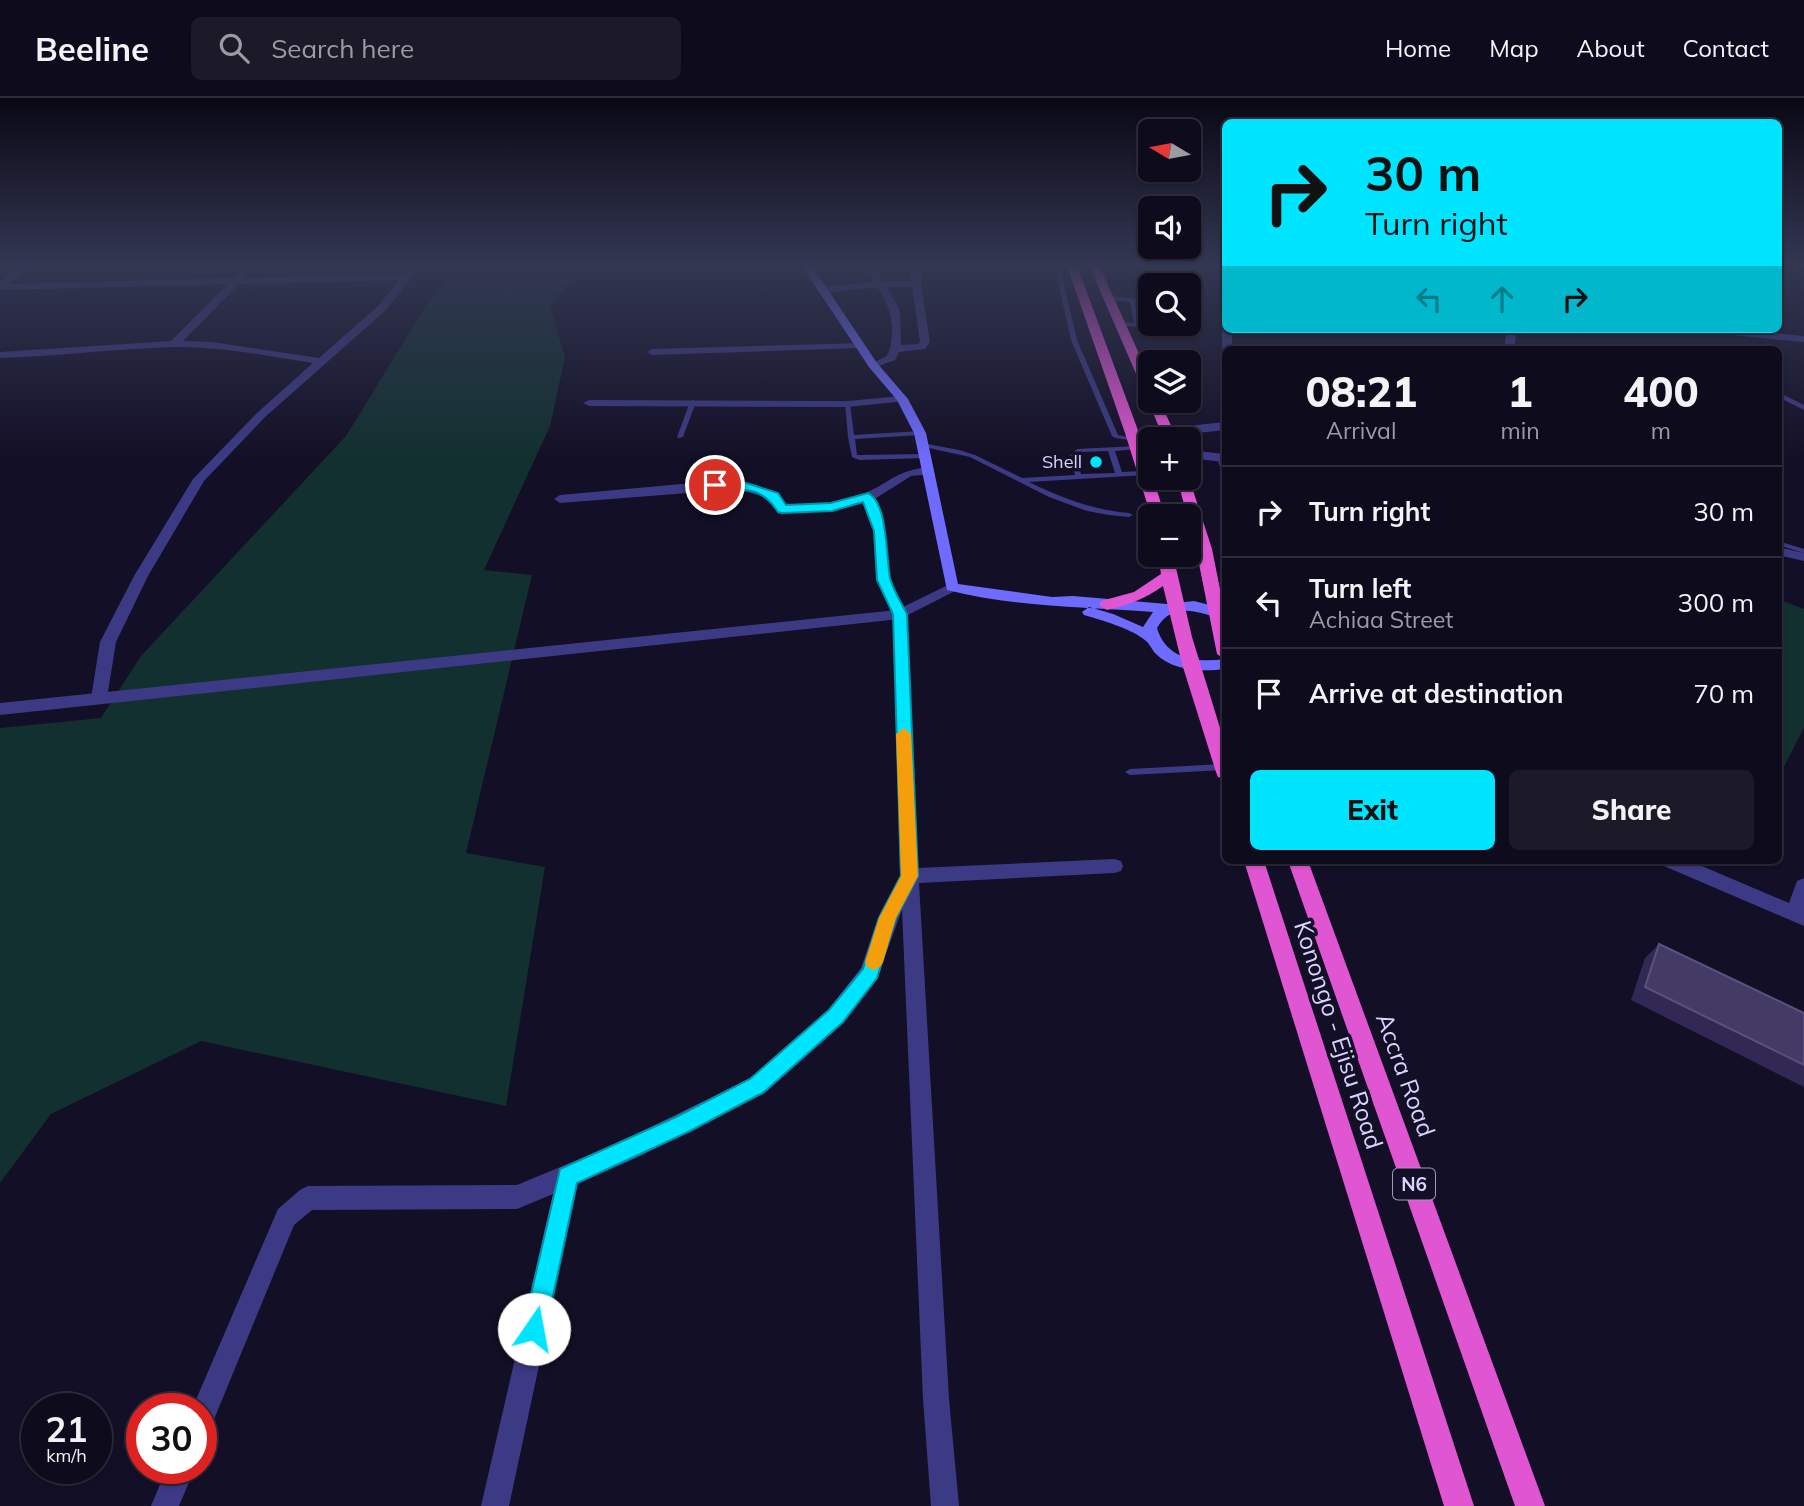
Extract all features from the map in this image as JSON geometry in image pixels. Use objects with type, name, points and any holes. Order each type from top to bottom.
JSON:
[{"type":"highway","points":[[1095,329],[1138,450]]},
{"type":"highway","points":[[1121,329],[1138,366]]},
{"type":"highway","points":[[1188,490],[1220,613]]},
{"type":"highway","points":[[1167,567],[1170,608],[1222,763]]},
{"type":"highway","points":[[1107,605],[1140,595],[1169,575]]},
{"type":"highway","name":"Konongo - Ejisu Road","points":[[1255,864],[1459,1506]]},
{"type":"highway","name":"Accra Road","points":[[1299,864],[1530,1506]]},
{"type":"main road","points":[[848,329],[873,365],[902,399],[922,445],[952,587],[1052,602],[1170,608],[1195,606],[1220,613]]},
{"type":"main road","points":[[1052,602],[1108,617],[1151,636],[1164,653],[1189,664],[1222,664]]},
{"type":"main road","points":[[1151,636],[1153,621],[1170,608]]},
{"type":"street","points":[[174,344],[189,329]]},
{"type":"street","points":[[99,698],[108,642],[141,576],[199,479],[261,415],[357,329]]},
{"type":"street","points":[[873,365],[885,362],[896,349],[895,329]]},
{"type":"street","points":[[896,349],[921,347],[925,342],[923,329]]},
{"type":"street","points":[[1749,333],[1804,339]]},
{"type":"street","points":[[0,355],[65,353],[174,344],[212,345],[319,361]]},
{"type":"street","points":[[652,352],[859,345]]},
{"type":"street","points":[[589,403],[847,404],[902,399]]},
{"type":"street","points":[[1201,432],[1222,429]]},
{"type":"street","points":[[1201,456],[1222,458]]},
{"type":"street","points":[[560,499],[740,485],[774,496],[782,509],[832,507],[868,497],[908,473],[929,471]]},
{"type":"street","points":[[1782,552],[1804,558]]},
{"type":"street","points":[[0,709],[900,614],[952,587]]},
{"type":"street","points":[[900,614],[909,876],[936,1399],[945,1506]]},
{"type":"street","points":[[1678,864],[1800,916],[1804,886]]},
{"type":"street","points":[[909,876],[1114,866]]},
{"type":"street","points":[[212,1393],[286,1217],[307,1198],[517,1197],[568,1177],[683,1124],[757,1086],[836,1016],[870,972],[888,918],[909,876]]},
{"type":"street","points":[[495,1506],[568,1177]]},
{"type":"street","points":[[165,1506],[174,1484]]},
{"type":"lane","points":[[1072,329],[1077,347],[1115,436],[1136,444]]},
{"type":"lane","points":[[1782,396],[1804,408]]},
{"type":"lane","points":[[680,437],[693,402]]},
{"type":"lane","points":[[847,404],[854,456],[859,458],[922,445]]},
{"type":"lane","points":[[851,437],[954,450],[979,458],[1075,505],[1116,515],[1129,515]]},
{"type":"lane","points":[[1078,475],[1072,456],[1074,452],[1111,450],[1136,444]]},
{"type":"lane","points":[[1111,450],[1119,472]]},
{"type":"lane","points":[[1020,480],[1138,473]]},
{"type":"lane","points":[[868,497],[880,531],[884,580],[900,614]]},
{"type":"lane","points":[[1782,544],[1804,551]]},
{"type":"lane","points":[[1130,772],[1222,769]]},
{"type":"green space","points":[[412,329],[557,329],[565,357],[550,426],[484,570],[532,575],[466,853],[545,867],[506,1106],[201,1041],[51,1114],[0,1183],[0,728],[101,718],[141,656],[346,436]]},
{"type":"green space","points":[[1782,601],[1804,609],[1804,728],[1782,770]]},
{"type":"building","points":[[1659,944],[1804,1013],[1804,1065],[1645,987]]},
{"type":"slow traffic","points":[[874,962],[888,918],[909,876],[904,734]]},
{"type":"place","name":"Shell","points":[[1096,462]]},
{"type":"route","points":[[534,1329],[568,1177],[683,1124],[757,1086],[784,1063],[836,1016],[870,972],[888,918],[909,876],[900,614],[884,580],[880,531],[868,497],[832,507],[782,509],[774,496],[759,489],[740,485],[715,485]]}]
